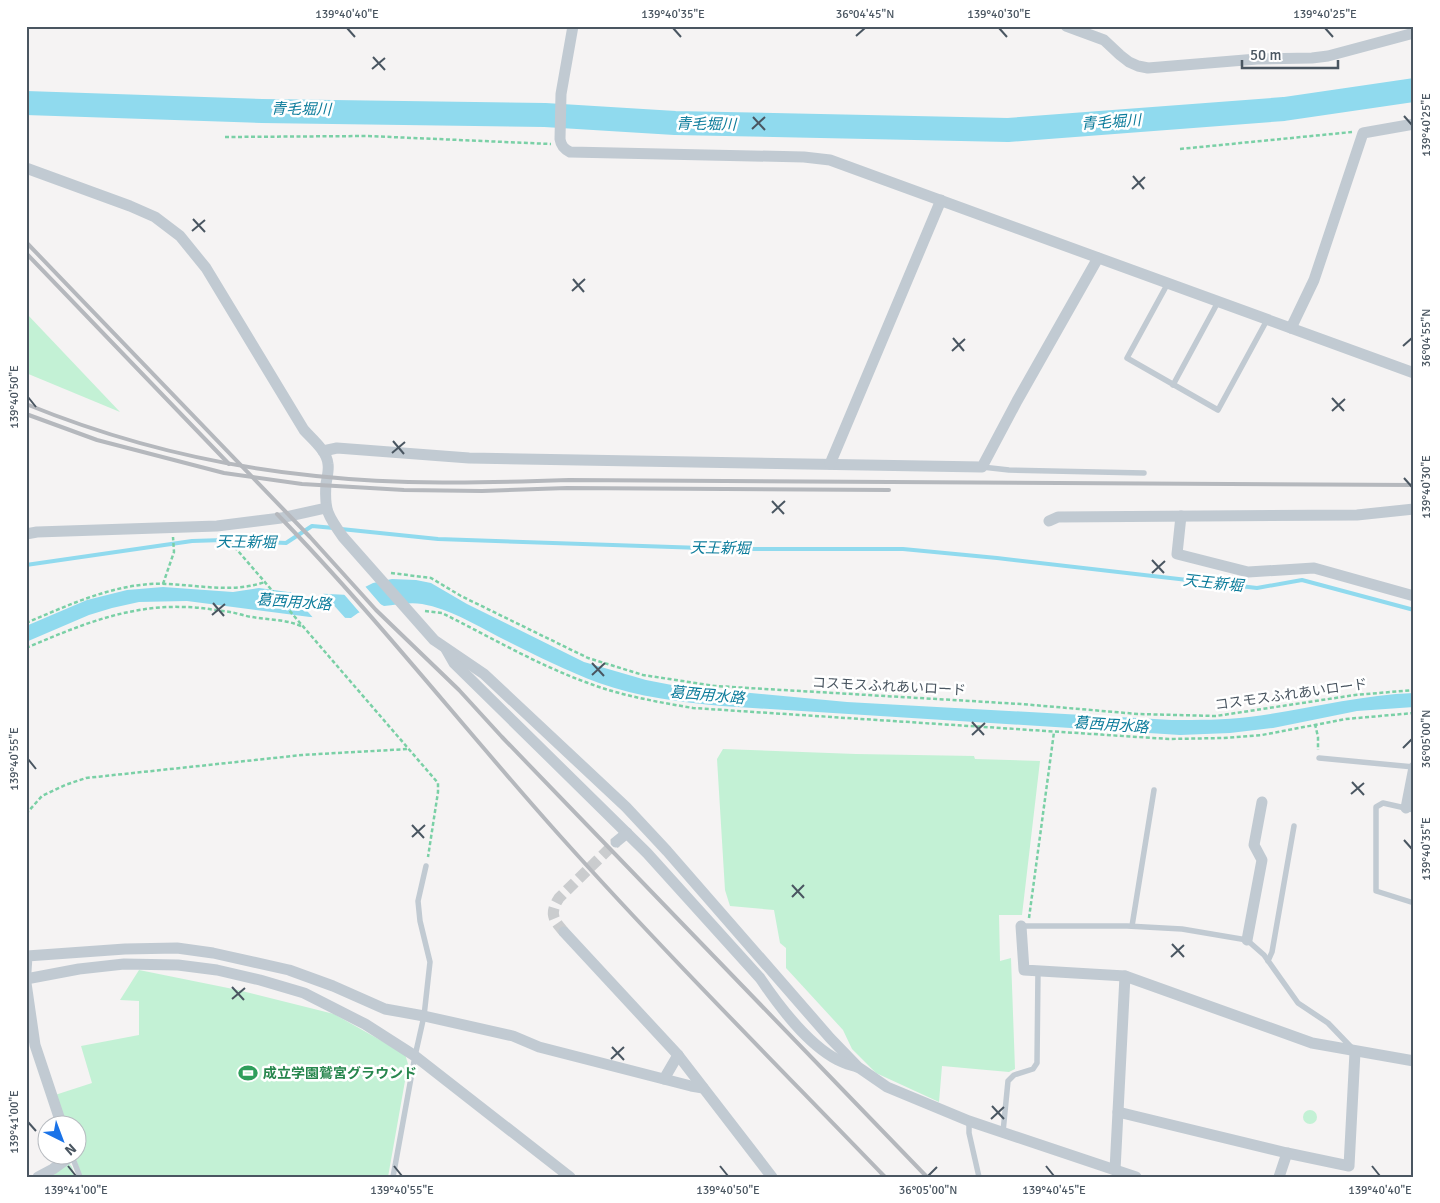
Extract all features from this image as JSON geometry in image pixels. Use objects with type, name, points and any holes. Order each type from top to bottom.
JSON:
[{"type":"street","points":[[573,26],[561,94],[561,142],[565,149],[570,152],[819,158],[836,162],[1414,373]]},
{"type":"street","points":[[1066,26],[1095,30],[1129,62],[1148,68],[1257,59],[1328,56],[1414,33]]},
{"type":"street","points":[[1291,328],[1314,280],[1363,133],[1414,124]]},
{"type":"street","points":[[26,168],[130,206],[155,218],[180,236],[206,268],[304,430],[323,451],[328,464],[326,508],[330,520],[343,537],[382,575],[412,616],[434,640],[484,674],[626,807],[667,851],[830,1038],[858,1067],[887,1086],[930,1106],[1136,1177]]},
{"type":"street","points":[[830,464],[941,200]]},
{"type":"street","points":[[323,451],[338,448],[469,458],[982,466],[1098,258]]},
{"type":"street","points":[[26,534],[245,523],[326,508]]},
{"type":"street","points":[[1049,521],[1058,517],[1357,514],[1414,509]]},
{"type":"street","points":[[1180,516],[1177,554],[1248,572],[1314,568],[1414,596]]},
{"type":"street","points":[[445,648],[454,663],[648,853],[760,978],[774,999],[813,1042],[838,1060],[858,1067]]},
{"type":"street","points":[[1410,809],[1414,767]]},
{"type":"street","points":[[1247,940],[1262,860],[1254,845],[1262,802]]},
{"type":"street","points":[[616,842],[627,833]]},
{"type":"street","points":[[1025,926],[1024,970],[1125,976],[1312,1043],[1414,1061]]},
{"type":"street","points":[[564,932],[678,1055],[772,1177]]},
{"type":"street","points":[[26,972],[27,956],[125,948],[177,948],[213,953],[289,970],[333,986],[385,1009],[513,1036],[539,1047],[664,1080],[703,1088]]},
{"type":"street","points":[[59,1116],[35,1045],[26,981],[80,969],[124,964],[178,965],[217,970],[304,993],[365,1024],[415,1056],[570,1177]]},
{"type":"street","points":[[1115,1170],[1125,976]]},
{"type":"street","points":[[760,978],[780,993],[794,995]]},
{"type":"street","points":[[1118,1112],[1349,1166],[1355,1052]]},
{"type":"street","points":[[664,1080],[678,1055]]},
{"type":"street","points":[[1279,1177],[1287,1153]]},
{"type":"street","points":[[38,1177],[57,1166]]},
{"type":"lane","points":[[1168,283],[1127,358],[1218,410],[1267,320]]},
{"type":"lane","points":[[1173,385],[1218,302]]},
{"type":"lane","points":[[982,466],[1009,470],[1144,473]]},
{"type":"lane","points":[[1319,758],[1414,767]]},
{"type":"lane","points":[[1132,926],[1154,790]]},
{"type":"lane","points":[[1410,809],[1383,803],[1376,807],[1376,891],[1414,903]]},
{"type":"lane","points":[[1268,961],[1272,952],[1294,826]]},
{"type":"lane","points":[[393,1177],[424,1016],[430,962],[420,921],[418,901],[426,866]]},
{"type":"lane","points":[[1025,926],[1132,926],[1182,929],[1247,940],[1268,961],[1298,1003],[1328,1023],[1355,1052]]},
{"type":"lane","points":[[1003,1132],[1008,1081],[1014,1074],[1033,1069],[1037,1063],[1038,971]]},
{"type":"lane","points":[[969,1121],[969,1133],[979,1177]]},
{"type":"path","points":[[1180,150],[1353,132]]},
{"type":"path","points":[[225,137],[368,136],[561,142]]},
{"type":"path","points":[[221,531],[438,783],[426,866]]},
{"type":"path","points":[[163,584],[174,552],[173,539]]},
{"type":"path","name":"コスモスふれあいロード","points":[[382,575],[431,578],[461,596],[588,658],[643,675],[714,686],[1021,704],[1138,714],[1216,716],[1355,695],[1414,690]]},
{"type":"path","points":[[26,623],[110,590],[163,584],[230,589],[265,582]]},
{"type":"path","points":[[26,648],[82,624],[108,616],[157,607],[185,607],[231,612],[250,617],[292,622],[302,626]]},
{"type":"path","points":[[412,616],[425,611],[442,613],[560,672],[582,681],[655,702],[693,708],[1168,740],[1262,735],[1346,718],[1414,713]]},
{"type":"path","points":[[1315,724],[1318,737]]},
{"type":"path","points":[[1025,926],[1054,732]]},
{"type":"path","points":[[26,814],[42,796],[86,778],[302,755],[408,749]]},
{"type":"green space","points":[[26,313],[120,412],[26,373]]},
{"type":"green space","points":[[723,749],[974,756],[975,759],[1040,761],[1022,915],[999,915],[1000,961],[1011,958],[1015,1069],[1009,1072],[942,1066],[939,1102],[876,1073],[852,1049],[843,1030],[786,968],[786,948],[780,943],[774,910],[730,906],[725,890],[717,759]]},
{"type":"green space","name":"成立学園鷲宮グラウンド","points":[[139,970],[238,990],[334,1014],[405,1054],[408,1064],[388,1177],[82,1177],[78,1166],[88,1166],[88,1116],[62,1116],[55,1095],[92,1083],[81,1046],[139,1035],[139,1001],[120,1000]]},
{"type":"green space","points":[[1307,1110],[1313,1110],[1317,1117],[1313,1124],[1307,1124],[1303,1120],[1303,1114]]},
{"type":"green space","points":[[65,1166],[71,1166],[75,1177],[49,1177]]},
{"type":"water","name":"葛西用水路","points":[[392,579],[431,583],[467,604],[584,662],[646,680],[677,686],[847,702],[1172,720],[1249,717],[1393,694],[1414,693],[1414,707],[1357,711],[1273,728],[1230,733],[1180,735],[722,706],[675,701],[599,683],[573,673],[452,613],[417,603],[384,606],[380,604],[351,618],[310,617],[187,601],[139,602],[89,615],[26,642],[26,626],[87,600],[127,590],[163,587],[233,592],[259,588],[288,592],[349,595],[373,583]]},
{"type":"pier","points":[[364,585],[383,607],[361,614],[342,592],[349,592]]},
{"type":"pier","points":[[289,590],[322,592],[347,620],[315,620]]},
{"type":"waterway","name":"青毛堀川","points":[[26,103],[262,111],[545,115],[675,123],[1008,130],[1284,109],[1414,90]]},
{"type":"waterway","name":"天王新堀","points":[[26,565],[192,541],[223,540],[286,543],[312,526],[334,528]]},
{"type":"waterway","name":"天王新堀","points":[[341,529],[438,539],[732,549],[903,549],[1257,588],[1302,580],[1414,610]]},
{"type":"tunnel","points":[[564,932],[555,920],[553,912],[559,898],[616,842]]},
{"type":"railway","points":[[26,242],[310,537],[376,610],[459,690],[502,737],[927,1177]]},
{"type":"railway","points":[[26,253],[229,464]]},
{"type":"railway","points":[[26,404],[96,430],[168,451],[279,472],[379,481],[569,480],[1414,485]]},
{"type":"railway","points":[[26,414],[97,440],[224,473],[302,484],[404,490],[482,491],[567,488],[889,490]]},
{"type":"railway","points":[[277,514],[350,593],[525,797],[600,880],[885,1177]]},
{"type":"place","name":"成立学園鷲宮グラウンド","points":[[248,1073]]}]
